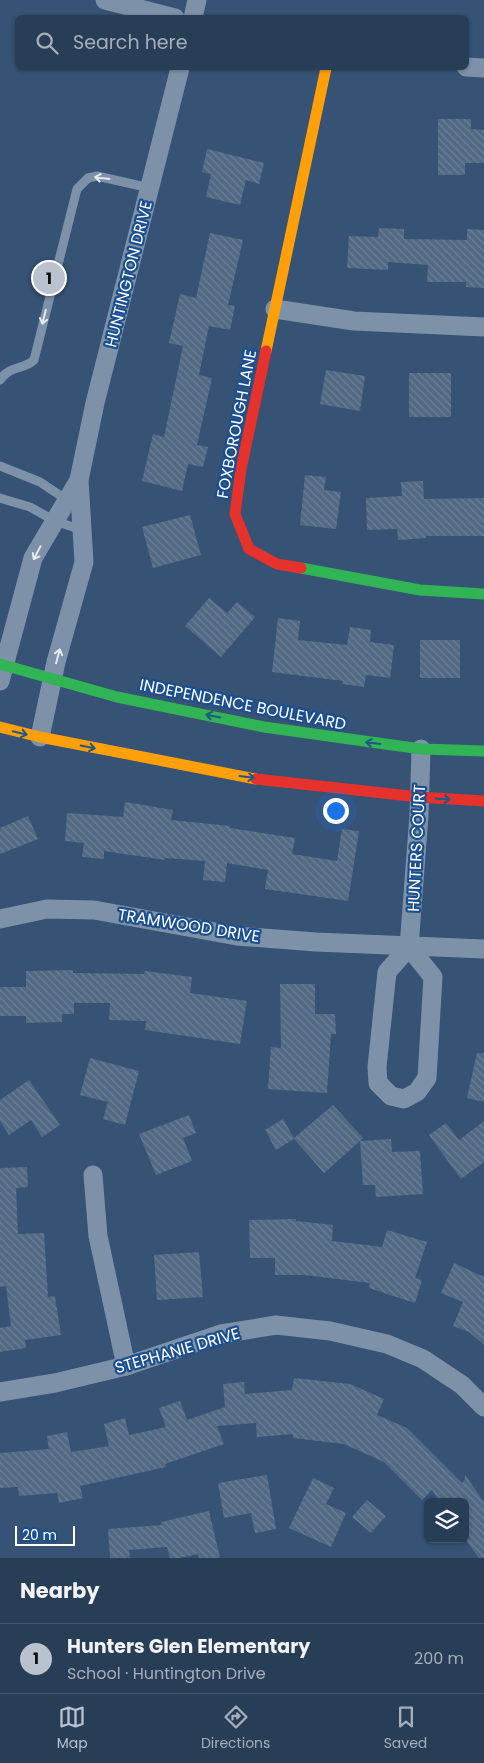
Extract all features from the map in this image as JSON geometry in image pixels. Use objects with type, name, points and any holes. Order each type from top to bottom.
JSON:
[{"type":"main road","name":"FOXBOROUGH LANE","points":[[326,70],[241,469],[235,514],[249,549],[277,564],[420,590],[484,594]]},
{"type":"main road","name":"INDEPENDENCE BOULEVARD","points":[[2,670],[53,679],[117,696],[264,727],[421,749],[484,751]]},
{"type":"main road","points":[[0,727],[40,738],[242,777],[419,797],[484,801]]},
{"type":"street","points":[[105,0],[163,15]]},
{"type":"street","points":[[193,15],[197,0]]},
{"type":"street","points":[[469,68],[484,68]]},
{"type":"street","name":"HUNTINGTON DRIVE","points":[[40,738],[53,679],[84,562],[79,480],[95,403],[180,70]]},
{"type":"street","points":[[275,309],[354,321],[484,327]]},
{"type":"street","name":"HUNTINGTON DRIVE","points":[[2,670],[33,558],[79,480]]},
{"type":"street","name":"HUNTERS COURT","points":[[409,947],[419,815],[421,749]]},
{"type":"street","name":"TRAMWOOD DRIVE","points":[[0,919],[48,909],[94,910],[238,936],[409,947],[484,949]]},
{"type":"street","points":[[409,947],[433,977],[426,1078],[417,1092],[404,1100],[391,1096],[378,1083],[377,1066],[387,972],[409,947]]},
{"type":"street","points":[[93,1175],[98,1236],[126,1366]]},
{"type":"street","name":"STEPHANIE DRIVE","points":[[0,1392],[55,1383],[126,1366],[221,1334],[276,1325],[330,1331],[387,1344],[423,1359],[462,1385],[484,1407]]},
{"type":"lane","points":[[0,380],[5,373],[32,362],[77,189],[88,178],[98,176],[150,188]]},
{"type":"lane","points":[[0,466],[40,482],[68,500]]},
{"type":"lane","points":[[0,498],[30,507],[55,521],[82,530]]},
{"type":"building","points":[[438,119],[471,119],[471,129],[484,130],[484,163],[465,163],[465,175],[438,175]]},
{"type":"building","points":[[207,149],[264,163],[259,184],[246,180],[240,205],[206,197],[211,174],[202,172]]},
{"type":"building","points":[[379,228],[404,229],[404,239],[467,240],[467,229],[484,230],[484,288],[466,287],[466,282],[427,282],[428,265],[388,262],[388,270],[347,268],[349,236],[378,237]]},
{"type":"building","points":[[210,233],[243,240],[228,305],[235,306],[230,330],[209,326],[199,375],[212,378],[197,445],[208,447],[203,467],[188,464],[182,491],[142,481],[153,434],[164,437],[183,346],[169,343],[180,294],[196,298]]},
{"type":"building","points":[[326,370],[365,376],[360,411],[320,404]]},
{"type":"building","points":[[409,373],[451,373],[451,417],[409,417]]},
{"type":"building","points":[[305,475],[326,477],[324,490],[341,492],[336,529],[300,525]]},
{"type":"building","points":[[423,481],[424,499],[484,498],[484,536],[426,536],[426,538],[398,540],[397,529],[367,530],[366,498],[402,496],[401,482]]},
{"type":"building","points":[[190,515],[201,555],[153,568],[142,527]]},
{"type":"building","points":[[209,598],[227,613],[237,602],[255,617],[221,657],[185,626]]},
{"type":"building","points":[[278,618],[300,621],[298,640],[347,645],[350,627],[371,630],[370,642],[394,645],[390,678],[366,675],[364,687],[342,684],[343,681],[272,672]]},
{"type":"building","points":[[420,640],[460,640],[460,678],[420,678]]},
{"type":"building","points":[[125,802],[173,810],[171,820],[230,826],[230,828],[295,838],[292,854],[337,861],[342,829],[359,831],[348,901],[265,889],[268,870],[227,863],[225,882],[203,880],[205,861],[165,858],[165,860],[104,851],[104,859],[82,857],[84,843],[65,841],[67,813],[123,817]]},
{"type":"building","points":[[28,816],[38,839],[0,854],[0,828]]},
{"type":"building","points":[[73,970],[73,973],[144,974],[145,971],[192,977],[190,993],[247,1001],[240,1044],[145,1030],[146,1021],[109,1020],[110,1003],[74,1003],[74,1014],[62,1014],[62,1022],[26,1023],[26,1016],[0,1016],[0,987],[26,987],[26,971]]},
{"type":"building","points":[[280,984],[315,984],[315,1014],[335,1014],[336,1034],[331,1034],[327,1093],[268,1089],[271,1047],[281,1048]]},
{"type":"building","points":[[477,1053],[484,1053],[484,1102],[467,1098]]},
{"type":"building","points":[[90,1058],[139,1071],[125,1125],[103,1119],[108,1102],[80,1095]]},
{"type":"building","points":[[29,1080],[60,1125],[42,1137],[31,1120],[9,1135],[0,1121],[0,1100]]},
{"type":"building","points":[[333,1105],[363,1138],[324,1173],[294,1139],[276,1150],[265,1130],[283,1119],[294,1138]]},
{"type":"building","points":[[189,1115],[196,1133],[183,1138],[192,1161],[156,1175],[139,1134]]},
{"type":"building","points":[[484,1121],[484,1162],[461,1179],[429,1135],[446,1123],[459,1140]]},
{"type":"building","points":[[391,1139],[392,1152],[420,1151],[423,1194],[376,1197],[375,1185],[363,1185],[360,1141]]},
{"type":"building","points":[[27,1167],[28,1187],[16,1188],[18,1234],[44,1233],[48,1297],[55,1296],[61,1335],[25,1340],[26,1348],[0,1352],[0,1328],[11,1326],[6,1286],[0,1287],[0,1168]]},
{"type":"building","points":[[296,1219],[296,1221],[333,1225],[332,1241],[382,1247],[387,1230],[427,1242],[415,1278],[422,1280],[415,1303],[369,1288],[370,1283],[304,1275],[275,1275],[275,1258],[250,1258],[249,1220]]},
{"type":"building","points":[[199,1252],[203,1297],[157,1300],[154,1255]]},
{"type":"building","points":[[454,1263],[484,1277],[484,1345],[469,1332],[453,1326],[463,1302],[441,1293]]},
{"type":"building","points":[[294,1378],[350,1384],[384,1399],[377,1415],[407,1428],[462,1483],[465,1480],[465,1475],[484,1502],[484,1558],[479,1558],[468,1543],[469,1498],[437,1498],[432,1490],[422,1500],[384,1462],[344,1444],[293,1438],[293,1434],[257,1437],[256,1423],[217,1426],[224,1444],[165,1464],[166,1467],[80,1486],[83,1498],[59,1503],[57,1493],[19,1496],[18,1487],[0,1488],[0,1453],[49,1449],[47,1436],[67,1432],[71,1452],[109,1446],[104,1424],[125,1418],[129,1435],[166,1427],[159,1408],[180,1401],[187,1420],[225,1407],[223,1384],[244,1382],[245,1394],[292,1390]]},
{"type":"building","points":[[267,1475],[276,1529],[255,1533],[251,1513],[224,1518],[218,1483]]},
{"type":"building","points":[[313,1478],[334,1488],[326,1504],[346,1513],[331,1547],[289,1528]]},
{"type":"building","points":[[367,1500],[386,1516],[371,1533],[352,1517]]},
{"type":"building","points":[[209,1511],[220,1558],[199,1558],[198,1554],[170,1558],[167,1547],[129,1550],[130,1558],[110,1558],[108,1529],[162,1525],[161,1522]]},
{"type":"traffic: fast","points":[[301,568],[420,590],[484,594]]},
{"type":"traffic: fast","points":[[0,664],[117,697],[264,727],[421,749],[484,751]]},
{"type":"traffic: slow","points":[[266,351],[326,70]]},
{"type":"traffic: slow","points":[[0,727],[40,737],[256,779]]},
{"type":"traffic: jam","points":[[266,351],[241,469],[235,514],[249,549],[277,564],[301,568]]},
{"type":"traffic: jam","points":[[256,779],[419,797],[484,801]]},
{"type":"place","name":"Hunters Glen Elementary","points":[[49,278]]}]
